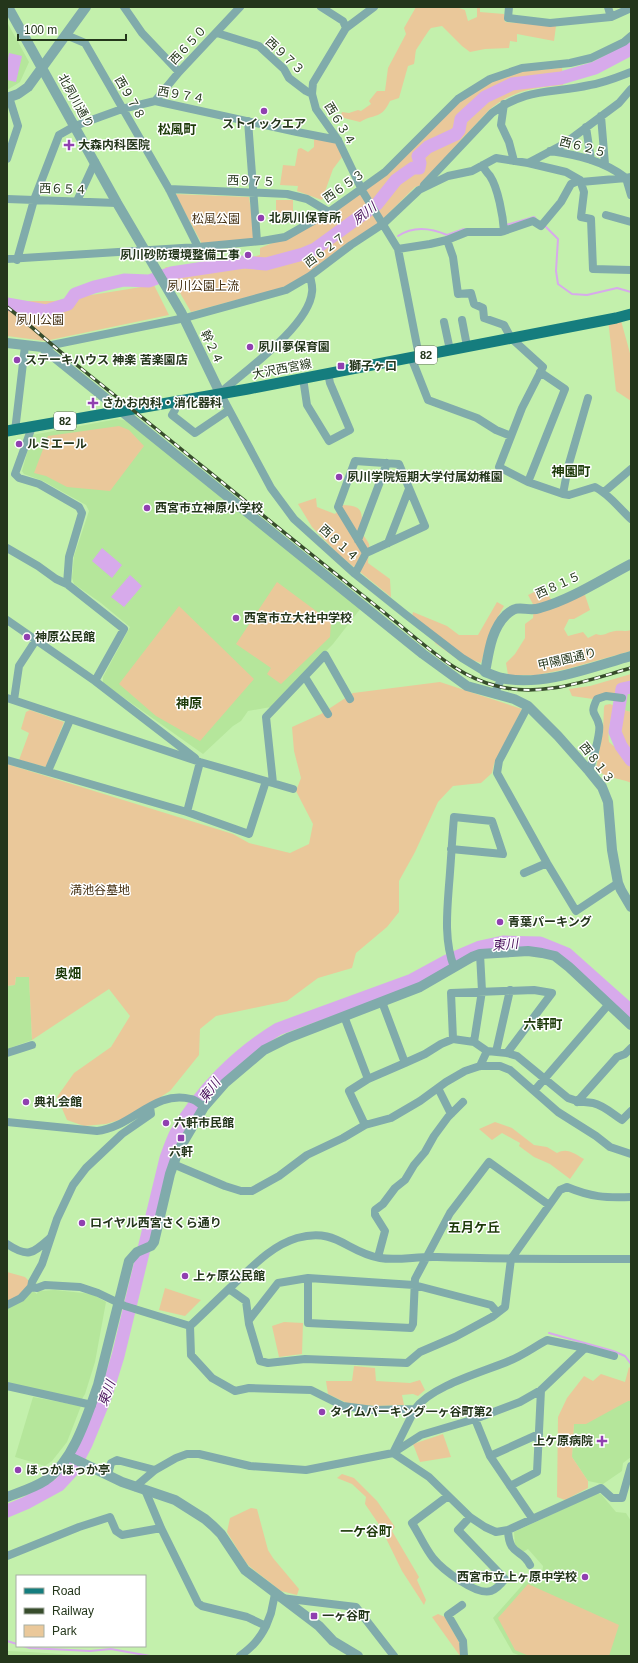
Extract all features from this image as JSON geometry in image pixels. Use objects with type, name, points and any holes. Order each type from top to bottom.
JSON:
[{"type":"main road","name":"大沢西宮線","points":[[11,431],[415,357],[631,314]]},
{"type":"street","name":"北夙川通り","points":[[8,7],[117,203],[145,250]]},
{"type":"street","points":[[7,159],[18,126],[8,98],[28,87],[86,7]]},
{"type":"street","points":[[124,7],[142,33],[179,72]]},
{"type":"street","name":"西６５０","points":[[155,100],[240,7]]},
{"type":"street","points":[[320,7],[343,21],[346,28]]},
{"type":"street","name":"西６３４","points":[[374,7],[346,28],[313,82],[312,94],[316,109],[338,140],[362,190],[398,248],[415,357],[428,400],[477,418],[496,430],[511,436]]},
{"type":"street","points":[[508,7],[508,18],[550,23],[611,17],[631,8]]},
{"type":"street","points":[[608,7],[611,17]]},
{"type":"street","name":"西９７３","points":[[217,33],[260,46],[284,69],[289,78],[312,94]]},
{"type":"street","name":"西９７８","points":[[66,35],[85,43],[169,189],[198,247]]},
{"type":"street","name":"西６５３","points":[[7,260],[198,247],[257,241],[284,236],[329,212],[362,190],[385,172],[458,98],[490,79],[522,68],[570,63],[591,58],[624,42],[631,36]]},
{"type":"street","points":[[419,190],[487,118],[504,104],[520,96],[538,92],[592,85],[631,72]]},
{"type":"street","points":[[528,163],[564,144],[620,103],[631,89]]},
{"type":"street","name":"西９７４","points":[[17,260],[34,200],[59,135],[75,126],[122,109],[155,100],[314,136],[338,140]]},
{"type":"street","points":[[504,104],[502,125],[509,142],[514,161]]},
{"type":"street","points":[[601,116],[606,164]]},
{"type":"street","points":[[248,121],[257,241]]},
{"type":"street","points":[[586,127],[591,160]]},
{"type":"street","name":"西６２５","points":[[550,151],[570,154],[606,164],[629,178]]},
{"type":"street","name":"西６２７","points":[[42,347],[286,290],[310,276],[382,223],[419,190],[448,176],[472,171],[496,158],[528,163],[566,172],[580,181]]},
{"type":"street","points":[[77,201],[95,162]]},
{"type":"street","points":[[483,166],[490,175],[496,192],[504,228]]},
{"type":"street","points":[[398,248],[430,244],[447,240],[467,232],[500,232],[504,228],[533,221],[542,224],[561,202],[571,184],[580,181],[629,178],[631,195]]},
{"type":"street","points":[[580,181],[584,192],[581,217],[591,219],[593,269],[631,270]]},
{"type":"street","name":"西９７５","points":[[169,189],[287,194],[307,199],[329,212]]},
{"type":"street","name":"西６５４","points":[[7,199],[117,203]]},
{"type":"street","points":[[606,215],[631,222]]},
{"type":"street","points":[[447,240],[453,257],[458,294],[471,293],[474,304],[483,308],[484,318],[504,325],[511,338],[543,367],[522,408],[499,467],[528,482],[563,494],[569,495],[595,487],[604,492],[631,519]]},
{"type":"street","name":"幹２４","points":[[145,250],[183,315],[220,393]]},
{"type":"street","points":[[220,393],[290,333],[306,309],[312,292],[310,276]]},
{"type":"street","points":[[462,320],[467,346]]},
{"type":"street","points":[[444,322],[450,350]]},
{"type":"street","points":[[7,343],[42,347]]},
{"type":"street","points":[[11,431],[25,346]]},
{"type":"street","name":"西８１３","points":[[42,347],[424,654],[467,686],[520,700],[528,706],[558,736],[602,787],[608,802],[612,850],[619,887],[631,907]]},
{"type":"street","points":[[528,482],[565,389],[540,372]]},
{"type":"street","points":[[303,378],[307,405],[329,441],[350,430],[330,383],[328,373]]},
{"type":"street","name":"西８１４","points":[[220,393],[271,488],[294,519],[355,574],[462,658],[485,672]]},
{"type":"street","points":[[563,494],[568,467],[588,398]]},
{"type":"street","points":[[174,401],[175,410],[172,415],[195,433],[229,410]]},
{"type":"street","points":[[32,427],[15,474],[19,478],[39,484],[78,507],[82,513],[69,557],[66,584]]},
{"type":"street","points":[[355,574],[366,553],[424,526],[399,464],[355,461],[338,507],[366,553]]},
{"type":"street","points":[[358,540],[387,463]]},
{"type":"street","points":[[604,492],[631,468]]},
{"type":"street","points":[[388,543],[409,489]]},
{"type":"street","points":[[7,548],[66,584],[124,629],[95,681]]},
{"type":"street","name":"西８１５","points":[[485,672],[494,630],[511,611],[517,608],[534,610],[547,606],[568,597],[631,564]]},
{"type":"street","points":[[7,620],[95,681],[200,762]]},
{"type":"street","points":[[36,640],[19,666],[10,700],[200,762],[293,789]]},
{"type":"street","points":[[7,760],[186,812],[249,834],[269,782],[266,717],[304,676],[326,655],[350,699]]},
{"type":"street","name":"甲陽園通り","points":[[485,672],[502,678],[526,681],[543,679],[631,656]]},
{"type":"street","points":[[304,676],[328,714]]},
{"type":"street","points":[[494,694],[502,678]]},
{"type":"street","points":[[589,771],[593,763],[599,726],[594,716],[593,708],[597,699],[606,696],[622,698]]},
{"type":"street","points":[[528,706],[499,761],[496,773],[576,911],[619,887],[631,896]]},
{"type":"street","points":[[48,771],[70,720]]},
{"type":"street","points":[[186,812],[200,762]]},
{"type":"street","points":[[452,849],[503,854],[492,821],[454,817],[447,924],[449,955],[454,967]]},
{"type":"street","points":[[524,873],[547,863]]},
{"type":"street","points":[[7,1497],[45,1480],[75,1459],[122,1304],[128,1261],[137,1252],[151,1246],[155,1238],[173,1164],[199,1104],[264,1050],[288,1038],[420,987],[480,954],[528,951],[542,952],[555,956],[569,967],[631,1025]]},
{"type":"street","points":[[474,1042],[482,992],[480,954]]},
{"type":"street","points":[[480,1066],[492,1051],[510,990]]},
{"type":"street","points":[[454,1039],[451,993],[510,990],[534,990],[552,993],[507,1053]]},
{"type":"street","points":[[382,1002],[405,1063]]},
{"type":"street","points":[[534,1091],[609,1004]]},
{"type":"street","points":[[344,1016],[368,1079]]},
{"type":"street","points":[[365,1125],[349,1091],[368,1079],[425,1054],[441,1044],[454,1039],[474,1042],[492,1051],[517,1056],[568,1098],[577,1102],[592,1102],[622,1120],[631,1111]]},
{"type":"street","points":[[7,1053],[32,1045]]},
{"type":"street","points":[[577,1102],[617,1057],[625,1054],[631,1048]]},
{"type":"street","points":[[173,1164],[225,1186],[241,1191],[252,1191],[279,1176],[307,1155],[344,1138],[365,1125],[390,1118],[465,1071],[480,1066],[500,1066],[510,1070],[558,1112],[596,1136],[610,1147],[631,1154]]},
{"type":"street","points":[[438,1088],[451,1114]]},
{"type":"street","points":[[7,1122],[97,1131],[108,1130],[162,1100],[173,1097],[199,1104]]},
{"type":"street","points":[[378,1258],[386,1231],[375,1215],[375,1210],[383,1204],[395,1188],[405,1180],[414,1165],[425,1152],[434,1136],[462,1102]]},
{"type":"street","points":[[7,1305],[20,1298],[31,1288],[32,1282],[42,1264],[57,1220],[73,1185],[86,1168],[122,1134],[150,1114],[150,1107]]},
{"type":"street","points":[[308,1278],[308,1322],[411,1328],[413,1324],[415,1279],[450,1213],[489,1162],[549,1205]]},
{"type":"street","points":[[229,1289],[246,1301],[249,1320],[260,1361],[268,1363],[305,1359],[407,1363],[420,1352],[455,1337],[492,1317],[505,1307],[511,1259],[560,1190],[567,1187],[599,1198],[631,1197]]},
{"type":"street","points":[[415,1409],[373,1410],[343,1406],[311,1390],[249,1388],[235,1391],[212,1378],[191,1355],[190,1326],[260,1258],[285,1242],[298,1238],[322,1235],[336,1239],[360,1252],[378,1258],[388,1259],[428,1257],[631,1259]]},
{"type":"street","points":[[7,1244],[19,1252],[35,1252],[52,1236]]},
{"type":"street","points":[[249,1320],[278,1283],[308,1278],[414,1285],[491,1305],[498,1312]]},
{"type":"street","points":[[31,1288],[37,1288],[45,1285],[80,1287],[98,1293],[133,1309],[190,1326]]},
{"type":"street","points":[[394,1453],[415,1409],[420,1402],[431,1394],[459,1381],[510,1361],[547,1340],[614,1356]]},
{"type":"street","points":[[135,1487],[155,1470],[176,1458],[187,1454],[199,1454],[250,1466],[306,1470],[394,1453],[421,1435],[475,1419],[520,1402],[541,1390],[585,1348]]},
{"type":"street","points":[[7,1386],[92,1405]]},
{"type":"street","points":[[510,1486],[537,1472],[541,1390]]},
{"type":"street","points":[[475,1419],[490,1456],[532,1518]]},
{"type":"street","points":[[490,1456],[539,1434]]},
{"type":"street","points":[[394,1453],[429,1476],[470,1518],[484,1527],[496,1532],[508,1530],[601,1488],[612,1498],[622,1498],[631,1466]]},
{"type":"street","points":[[75,1459],[135,1487],[175,1500],[214,1526],[245,1570],[319,1626],[333,1641],[358,1656]]},
{"type":"street","points":[[108,1475],[111,1463],[116,1460],[155,1470]]},
{"type":"street","points":[[145,1490],[161,1528],[198,1603],[202,1606],[247,1618],[266,1626]]},
{"type":"street","points":[[448,1496],[412,1523],[432,1556],[441,1566],[475,1590],[490,1592],[497,1588],[505,1580],[458,1530],[470,1518]]},
{"type":"street","points":[[7,1556],[79,1527],[110,1518],[116,1530],[122,1535],[161,1528]]},
{"type":"street","points":[[508,1530],[508,1538],[511,1546],[515,1552],[526,1557],[530,1565]]},
{"type":"street","points":[[240,1656],[252,1647],[259,1639],[278,1596]]},
{"type":"street","points":[[278,1596],[356,1607],[394,1656]]},
{"type":"street","points":[[462,1606],[448,1616],[463,1641],[464,1656]]},
{"type":"shaded area","points":[[7,22],[29,62],[20,82],[7,90]]},
{"type":"shaded area","points":[[9,53],[22,56],[16,82],[7,80],[7,63]]},
{"type":"shaded area","name":"西宮市立大社中学校","points":[[117,419],[128,421],[361,608],[333,644],[271,707],[248,711],[241,721],[233,726],[203,754],[103,683],[103,677],[130,627],[101,603],[74,584],[72,578],[74,556],[89,511],[86,505],[43,481],[24,474],[22,471],[32,435]]},
{"type":"shaded area","points":[[102,548],[122,565],[112,578],[92,561]]},
{"type":"shaded area","points":[[130,575],[142,586],[124,607],[111,597]]},
{"type":"shaded area","points":[[631,688],[631,712],[624,710],[625,690]]},
{"type":"shaded area","points":[[29,976],[32,1040],[7,1049],[7,986],[15,985],[16,977]]},
{"type":"shaded area","points":[[55,1290],[92,1294],[106,1302],[95,1362],[82,1399],[7,1383],[7,1309],[33,1291],[37,1294],[38,1291]]},
{"type":"shaded area","points":[[33,1397],[81,1406],[67,1442],[52,1461],[45,1466],[15,1457]]},
{"type":"shaded area","name":"上ケ原病院","points":[[631,1401],[631,1457],[623,1463],[622,1471],[603,1484],[588,1481],[572,1457],[574,1423]]},
{"type":"shaded area","name":"西宮市立上ヶ原中学校","points":[[598,1493],[601,1494],[616,1512],[626,1513],[631,1521],[631,1656],[521,1656],[513,1653],[493,1618],[526,1581],[536,1585],[542,1574],[543,1566],[528,1549],[523,1552],[515,1545],[514,1532]]},
{"type":"shaded area","points":[[7,1651],[30,1652],[89,1656],[7,1656]]},
{"type":"green space","points":[[416,7],[456,7],[465,10],[468,21],[477,17],[477,7],[480,7],[480,12],[504,14],[505,22],[556,26],[554,41],[517,34],[517,42],[510,41],[509,48],[485,49],[470,52],[442,26],[431,28],[416,50],[414,64],[408,66],[399,98],[390,101],[381,114],[360,122],[340,117],[342,112],[349,113],[358,110],[361,111],[371,104],[369,101],[377,91],[385,91],[388,68],[406,34],[404,28]]},
{"type":"green space","name":"夙川公園上流","points":[[562,68],[563,85],[542,87],[524,91],[498,103],[489,110],[419,186],[415,187],[378,224],[307,274],[282,288],[191,312],[165,267],[180,267],[206,261],[211,263],[243,259],[260,255],[260,248],[285,238],[385,174],[460,101],[491,82],[524,71]]},
{"type":"green space","points":[[314,138],[336,142],[342,157],[333,169],[322,200],[297,191],[298,186],[280,185],[283,165],[295,166],[298,149],[301,148],[308,152],[314,147]]},
{"type":"green space","name":"松風公園","points":[[175,194],[249,197],[255,239],[202,244]]},
{"type":"green space","points":[[276,200],[293,200],[293,219],[272,220],[271,211],[276,210]]},
{"type":"green space","name":"夙川公園","points":[[154,285],[169,315],[45,341],[7,336],[7,301],[54,301]]},
{"type":"green space","points":[[620,317],[631,357],[631,401],[616,391],[608,319]]},
{"type":"green space","points":[[119,426],[129,430],[144,446],[110,491],[67,487],[46,476],[34,473],[48,436]]},
{"type":"green space","points":[[316,498],[317,507],[335,514],[343,505],[356,507],[359,509],[362,516],[363,534],[369,544],[368,563],[390,579],[391,597],[339,555],[312,527],[298,504]]},
{"type":"green space","points":[[277,582],[331,622],[330,637],[281,684],[267,674],[271,668],[236,644]]},
{"type":"green space","points":[[544,587],[550,598],[560,605],[584,592],[590,610],[574,619],[569,619],[564,629],[568,636],[583,632],[588,638],[596,634],[603,635],[615,631],[631,630],[631,651],[567,669],[537,675],[508,675],[506,663],[515,654],[525,638],[525,624],[533,618],[534,606],[528,595]]},
{"type":"green space","points":[[497,602],[504,606],[491,629],[481,663],[472,660],[460,661],[435,643],[432,632],[412,617],[413,612],[447,626],[459,635],[478,635]]},
{"type":"green space","points":[[179,606],[254,679],[200,741],[156,716],[119,684]]},
{"type":"green space","points":[[631,674],[631,688],[624,690],[624,696],[593,699],[572,696],[569,689],[590,686]]},
{"type":"green space","name":"満池谷墓地","points":[[440,682],[522,709],[494,764],[492,773],[481,783],[453,786],[438,802],[415,852],[399,881],[399,912],[387,927],[356,953],[352,968],[318,978],[287,1001],[216,1016],[200,1029],[199,1055],[170,1091],[129,1117],[106,1124],[84,1126],[67,1120],[57,1097],[74,1073],[111,1047],[130,1016],[109,989],[32,1040],[29,977],[16,977],[15,985],[7,986],[7,764],[233,834],[249,843],[290,853],[309,844],[313,824],[296,791],[301,778],[294,751],[292,727],[321,714],[353,693]]},
{"type":"green space","points":[[610,704],[615,706],[609,728],[609,742],[631,761],[631,783],[607,776],[596,768],[603,731],[604,707],[605,705]]},
{"type":"green space","points":[[30,710],[64,722],[46,767],[19,760],[29,733],[21,729],[26,712]]},
{"type":"green space","points":[[624,710],[631,712],[631,750],[622,736]]},
{"type":"green space","points":[[495,1122],[512,1128],[534,1145],[547,1147],[557,1153],[561,1151],[568,1151],[584,1159],[570,1179],[550,1164],[534,1157],[519,1146],[520,1143],[502,1133],[492,1140],[479,1129]]},
{"type":"green space","points":[[7,1272],[25,1277],[30,1282],[20,1297],[7,1303]]},
{"type":"green space","points":[[165,1288],[201,1300],[185,1316],[159,1310]]},
{"type":"green space","points":[[284,1322],[303,1323],[302,1354],[279,1357],[272,1326]]},
{"type":"green space","points":[[354,1366],[375,1368],[376,1381],[410,1383],[420,1380],[425,1390],[418,1396],[413,1394],[402,1395],[404,1405],[377,1406],[349,1404],[328,1394],[326,1381],[352,1381]]},
{"type":"green space","points":[[629,1367],[631,1369],[631,1401],[628,1401],[586,1424],[574,1424],[572,1457],[588,1481],[588,1488],[565,1500],[557,1497],[558,1417],[567,1398],[584,1376],[593,1381],[601,1374],[625,1382]]},
{"type":"green space","points":[[443,1434],[451,1457],[420,1462],[413,1444]]},
{"type":"green space","points":[[342,1474],[354,1478],[377,1501],[395,1527],[392,1531],[419,1577],[417,1580],[426,1600],[424,1605],[402,1571],[380,1526],[365,1504],[366,1497],[352,1484],[337,1478]]},
{"type":"green space","points":[[251,1508],[257,1509],[268,1550],[299,1589],[297,1595],[281,1591],[249,1566],[227,1532],[230,1518]]},
{"type":"green space","points":[[528,1584],[619,1625],[609,1656],[529,1656],[515,1650],[498,1618]]},
{"type":"green space","points":[[438,1614],[445,1617],[460,1644],[460,1656],[432,1617]]},
{"type":"waterway","name":"夙川","points":[[7,304],[46,311],[68,304],[75,294],[94,287],[124,280],[149,281],[171,273],[244,262],[266,264],[303,254],[315,249],[377,204],[396,180],[413,168],[419,168],[420,163],[418,156],[428,147],[456,134],[459,130],[461,119],[485,97],[512,84],[561,78],[595,68],[631,49]]},
{"type":"waterway","points":[[506,225],[534,217],[536,219]]},
{"type":"waterway","points":[[544,225],[558,239],[556,271],[558,284],[572,294],[587,295],[617,288],[631,292]]},
{"type":"waterway","points":[[398,236],[416,229],[435,231],[447,235],[464,229]]},
{"type":"waterway","points":[[631,687],[622,689],[615,732],[621,746],[631,760]]},
{"type":"waterway","name":"東川","points":[[7,1511],[26,1503],[59,1485],[72,1471],[86,1444],[105,1398],[118,1356],[166,1158],[173,1139],[186,1117],[208,1088],[248,1050],[278,1029],[412,980],[447,961],[480,947],[503,942],[540,943],[567,954],[631,1011]]},
{"type":"waterway","points":[[549,1333],[613,1351],[625,1356],[631,1364]]},
{"type":"waterway","points":[[7,1641],[16,1644]]},
{"type":"waterway","points":[[26,1647],[90,1651],[111,1649],[150,1656]]},
{"type":"railway","points":[[7,307],[284,533],[452,666],[474,678],[497,686],[531,690],[565,686],[631,668]]},
{"type":"place","name":"ストイックエア","points":[[264,111]]},
{"type":"place","name":"大森内科医院","points":[[69,145]]},
{"type":"place","name":"北夙川保育所","points":[[261,218]]},
{"type":"place","name":"夙川砂防環境整備工事","points":[[248,255]]},
{"type":"place","name":"夙川夢保育園","points":[[250,347]]},
{"type":"place","name":"ステーキハウス 神楽 苦楽園店","points":[[17,360]]},
{"type":"place","name":"獅子ヶ口","points":[[341,366]]},
{"type":"place","name":"さかお内科・消化器科","points":[[93,403]]},
{"type":"place","name":"ルミエール","points":[[19,444]]},
{"type":"place","name":"夙川学院短期大学付属幼稚園","points":[[339,477]]},
{"type":"place","name":"西宮市立神原小学校","points":[[147,508]]},
{"type":"place","name":"西宮市立大社中学校","points":[[236,618]]},
{"type":"place","name":"神原公民館","points":[[27,637]]},
{"type":"place","name":"青葉パーキング","points":[[500,922]]},
{"type":"place","name":"典礼会館","points":[[26,1102]]},
{"type":"place","name":"六軒市民館","points":[[166,1123]]},
{"type":"place","name":"六軒","points":[[181,1138]]},
{"type":"place","name":"ロイヤル西宮さくら通り","points":[[82,1223]]},
{"type":"place","name":"上ヶ原公民館","points":[[185,1276]]},
{"type":"place","name":"タイムパーキング一ヶ谷町第2","points":[[322,1412]]},
{"type":"place","name":"上ケ原病院","points":[[602,1441]]},
{"type":"place","name":"ほっかほっか亭","points":[[18,1470]]},
{"type":"place","name":"西宮市立上ヶ原中学校","points":[[585,1577]]},
{"type":"place","name":"一ヶ谷町","points":[[314,1616]]},
{"type":"district","name":"松風町","points":[[177,129]]},
{"type":"district","name":"神園町","points":[[571,471]]},
{"type":"district","name":"神原","points":[[189,703]]},
{"type":"district","name":"奥畑","points":[[68,973]]},
{"type":"district","name":"六軒町","points":[[543,1024]]},
{"type":"district","name":"五月ケ丘","points":[[474,1227]]},
{"type":"district","name":"一ケ谷町","points":[[366,1531]]}]
